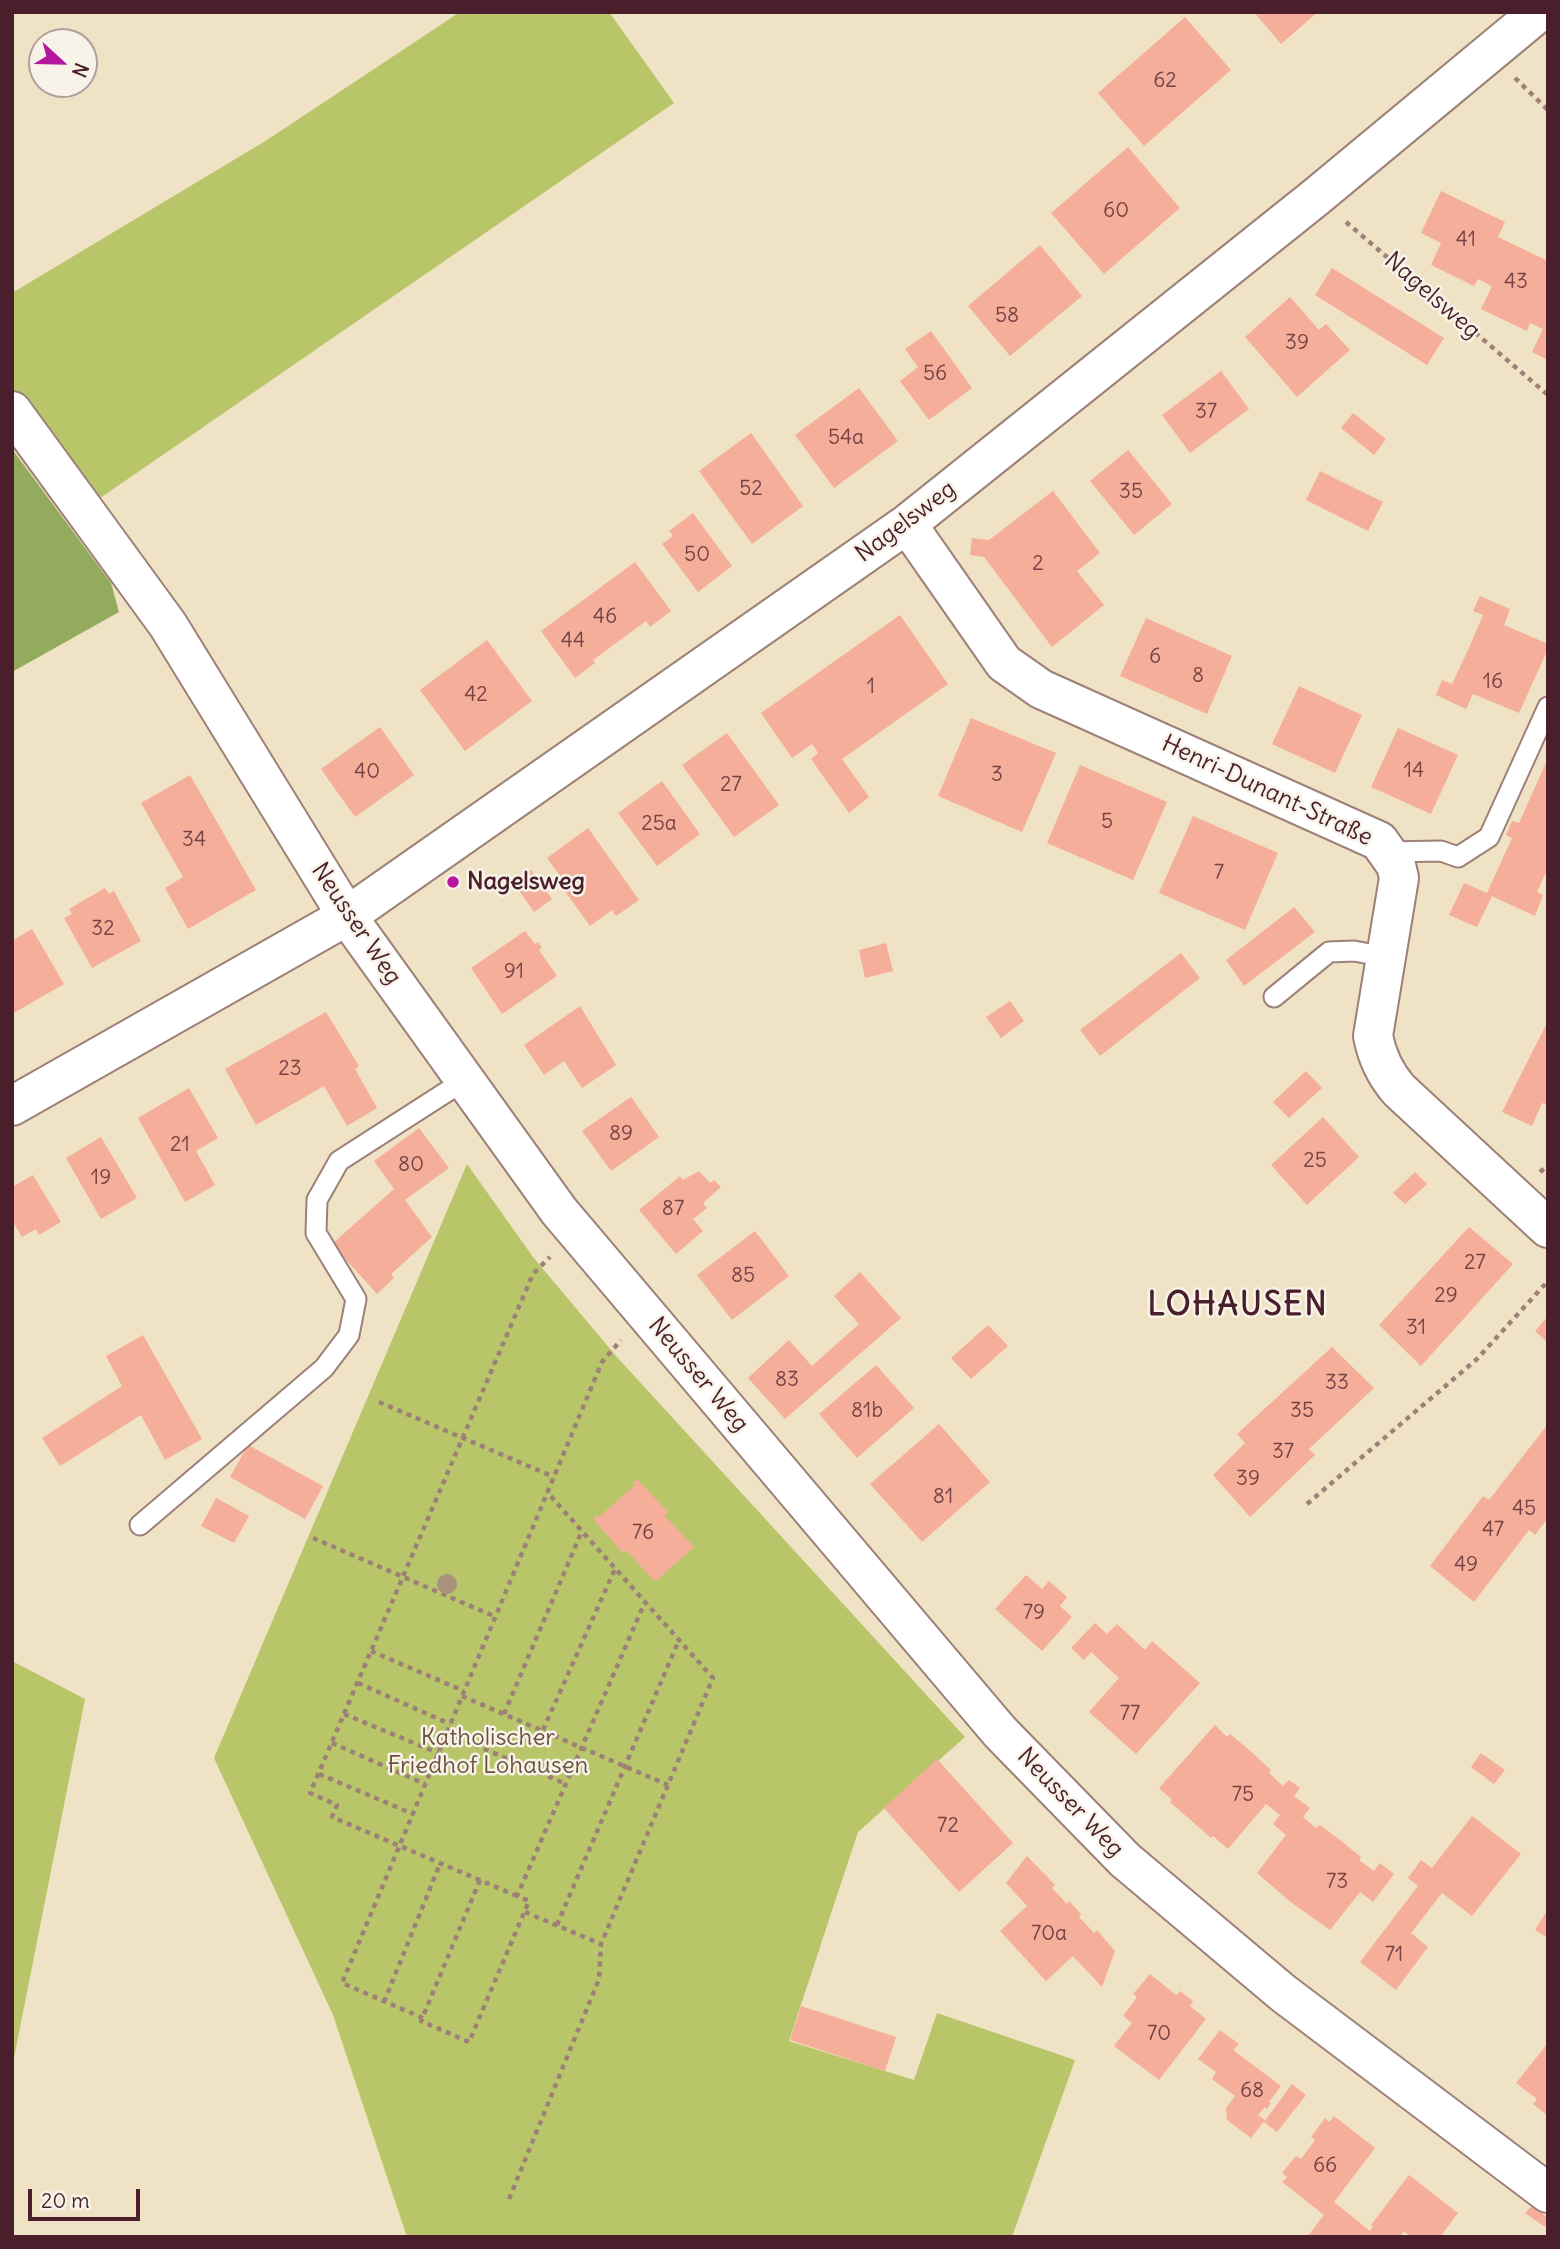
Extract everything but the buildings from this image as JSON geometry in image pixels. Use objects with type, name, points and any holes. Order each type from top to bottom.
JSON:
[{"type":"street","name":"Nagelsweg","points":[[12,1106],[347,916],[907,524],[1316,197],[1539,12]]},
{"type":"street","name":"Neusser Weg","points":[[12,411],[168,625],[347,916],[559,1211],[1000,1732],[1125,1860],[1283,1993],[1548,2193]]},
{"type":"street","name":"Henri-Dunant-Straße","points":[[907,524],[1004,663],[1041,689],[1379,841],[1396,865],[1399,878],[1373,1036],[1377,1055],[1390,1080],[1548,1228]]},
{"type":"lane","points":[[1388,852],[1441,851],[1458,857],[1489,838],[1548,707]]},
{"type":"lane","points":[[1274,996],[1329,952],[1354,951],[1386,957]]},
{"type":"lane","points":[[140,1525],[324,1368],[349,1335],[356,1300],[316,1233],[317,1200],[339,1161],[465,1080]]},
{"type":"path","name":"Nagelsweg","points":[[1316,197],[1548,395]]},
{"type":"path","points":[[480,1880],[421,2021],[469,2042],[529,1901],[480,1880],[399,1847],[332,1818],[337,1805],[310,1793],[533,1274],[576,1231]]},
{"type":"path","points":[[1307,1504],[1477,1359],[1548,1281]]},
{"type":"path","points":[[423,2018],[342,1983],[602,1362],[644,1312]]},
{"type":"path","points":[[379,1402],[554,1477]]},
{"type":"path","points":[[509,2199],[599,1979],[601,1944],[713,1678],[547,1492]]},
{"type":"path","points":[[504,1714],[582,1531]]},
{"type":"path","points":[[313,1538],[496,1617]]},
{"type":"path","points":[[543,1730],[615,1569]]},
{"type":"path","points":[[517,1896],[645,1602]]},
{"type":"path","points":[[556,1925],[679,1640]]},
{"type":"path","points":[[371,1651],[504,1714],[668,1784]]},
{"type":"path","points":[[358,1683],[450,1724]]},
{"type":"path","points":[[344,1714],[438,1753]]},
{"type":"path","points":[[447,1733],[566,1784]]},
{"type":"path","points":[[332,1743],[425,1784]]},
{"type":"path","points":[[319,1774],[413,1814]]},
{"type":"path","points":[[384,2002],[440,1864]]},
{"type":"path","points":[[525,1912],[601,1944]]},
{"type":"green space","points":[[460,12],[609,12],[674,103],[90,505],[12,398],[12,293],[267,140]]},
{"type":"green space","points":[[12,449],[111,583],[119,612],[12,672]]},
{"type":"green space","name":"Katholischer Friedhof Lohausen","points":[[467,1164],[533,1257],[616,1356],[965,1737],[858,1832],[789,2041],[914,2080],[937,2013],[1075,2060],[1012,2237],[407,2237],[333,2015],[214,1758]]},
{"type":"green space","points":[[12,1661],[85,1699],[12,2068]]},
{"type":"place","name":"Nagelsweg","points":[[453,882]]},
{"type":"district","name":"LOHAUSEN","points":[[1238,1306]]}]
